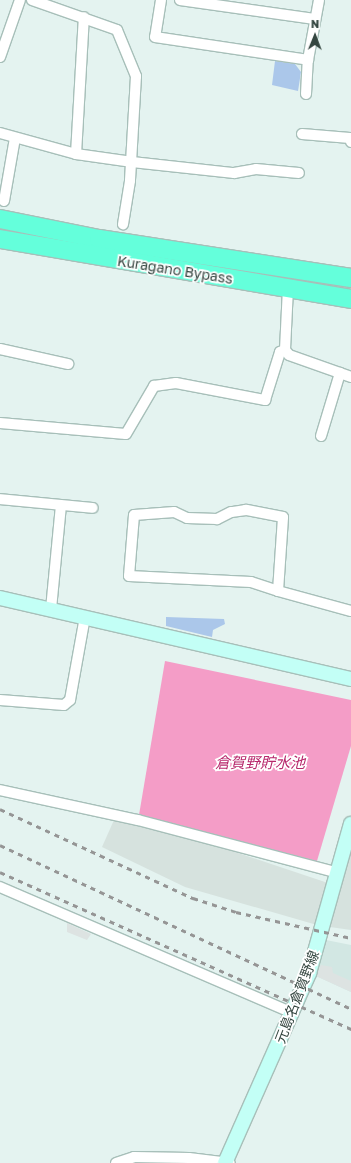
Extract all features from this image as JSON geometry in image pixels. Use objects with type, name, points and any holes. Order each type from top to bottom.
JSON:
[{"type":"highway","name":"Kuragano Bypass","points":[[0,219],[99,239],[351,278]]},
{"type":"highway","name":"Kuragano Bypass","points":[[0,239],[351,298]]},
{"type":"main road","points":[[0,598],[351,679]]},
{"type":"main road","name":"元島名倉賀野線","points":[[227,1162],[293,1013],[309,973],[351,824]]},
{"type":"street","points":[[0,57],[20,0]]},
{"type":"street","points":[[32,0],[84,17],[117,30],[136,76],[132,162],[123,224]]},
{"type":"street","points":[[160,0],[156,37],[308,60]]},
{"type":"street","points":[[180,0],[315,19]]},
{"type":"street","points":[[306,94],[308,60],[319,0]]},
{"type":"street","points":[[76,154],[84,17]]},
{"type":"street","points":[[0,133],[76,154],[132,162],[234,173],[256,169],[299,173]]},
{"type":"street","points":[[302,134],[350,138],[351,142]]},
{"type":"street","points":[[4,201],[15,138]]},
{"type":"street","points":[[288,288],[285,350],[289,355],[351,377]]},
{"type":"street","points":[[0,348],[68,364]]},
{"type":"street","points":[[0,423],[126,434],[154,386],[176,383],[265,400],[280,352],[285,350]]},
{"type":"street","points":[[321,436],[340,373]]},
{"type":"street","points":[[0,499],[93,508]]},
{"type":"street","points":[[51,609],[61,505]]},
{"type":"street","points":[[278,591],[283,517],[246,510],[231,512],[217,519],[187,518],[174,512],[134,515],[129,576],[251,582],[278,591],[351,611]]},
{"type":"street","points":[[0,700],[64,705],[70,700],[85,617]]},
{"type":"street","points":[[0,790],[138,820],[338,873]]},
{"type":"street","points":[[0,887],[293,1013]]},
{"type":"street","points":[[116,1163],[134,1157],[227,1162]]},
{"type":"shaded area","points":[[275,61],[295,64],[301,72],[298,91],[272,85]]},
{"type":"shaded area","points":[[166,617],[224,619],[225,624],[213,630],[212,637],[166,626]]},
{"type":"shaded area","points":[[114,820],[217,846],[328,883],[317,925],[185,887],[102,847]]},
{"type":"shaded area","points":[[351,850],[351,930],[330,927]]},
{"type":"shaded area","points":[[67,923],[91,934],[87,940],[67,932]]},
{"type":"shaded area","points":[[326,940],[351,945],[351,992],[316,976]]},
{"type":"shaded area","points":[[321,965],[332,967],[333,973],[351,981],[351,992],[316,976]]},
{"type":"water","name":"倉賀野貯水池","points":[[165,661],[351,700],[351,746],[317,861],[139,815]]},
{"type":"railway","points":[[0,809],[193,898],[236,912],[351,938]]},
{"type":"railway","points":[[0,845],[351,1009]]},
{"type":"railway","points":[[0,872],[351,1029]]}]
